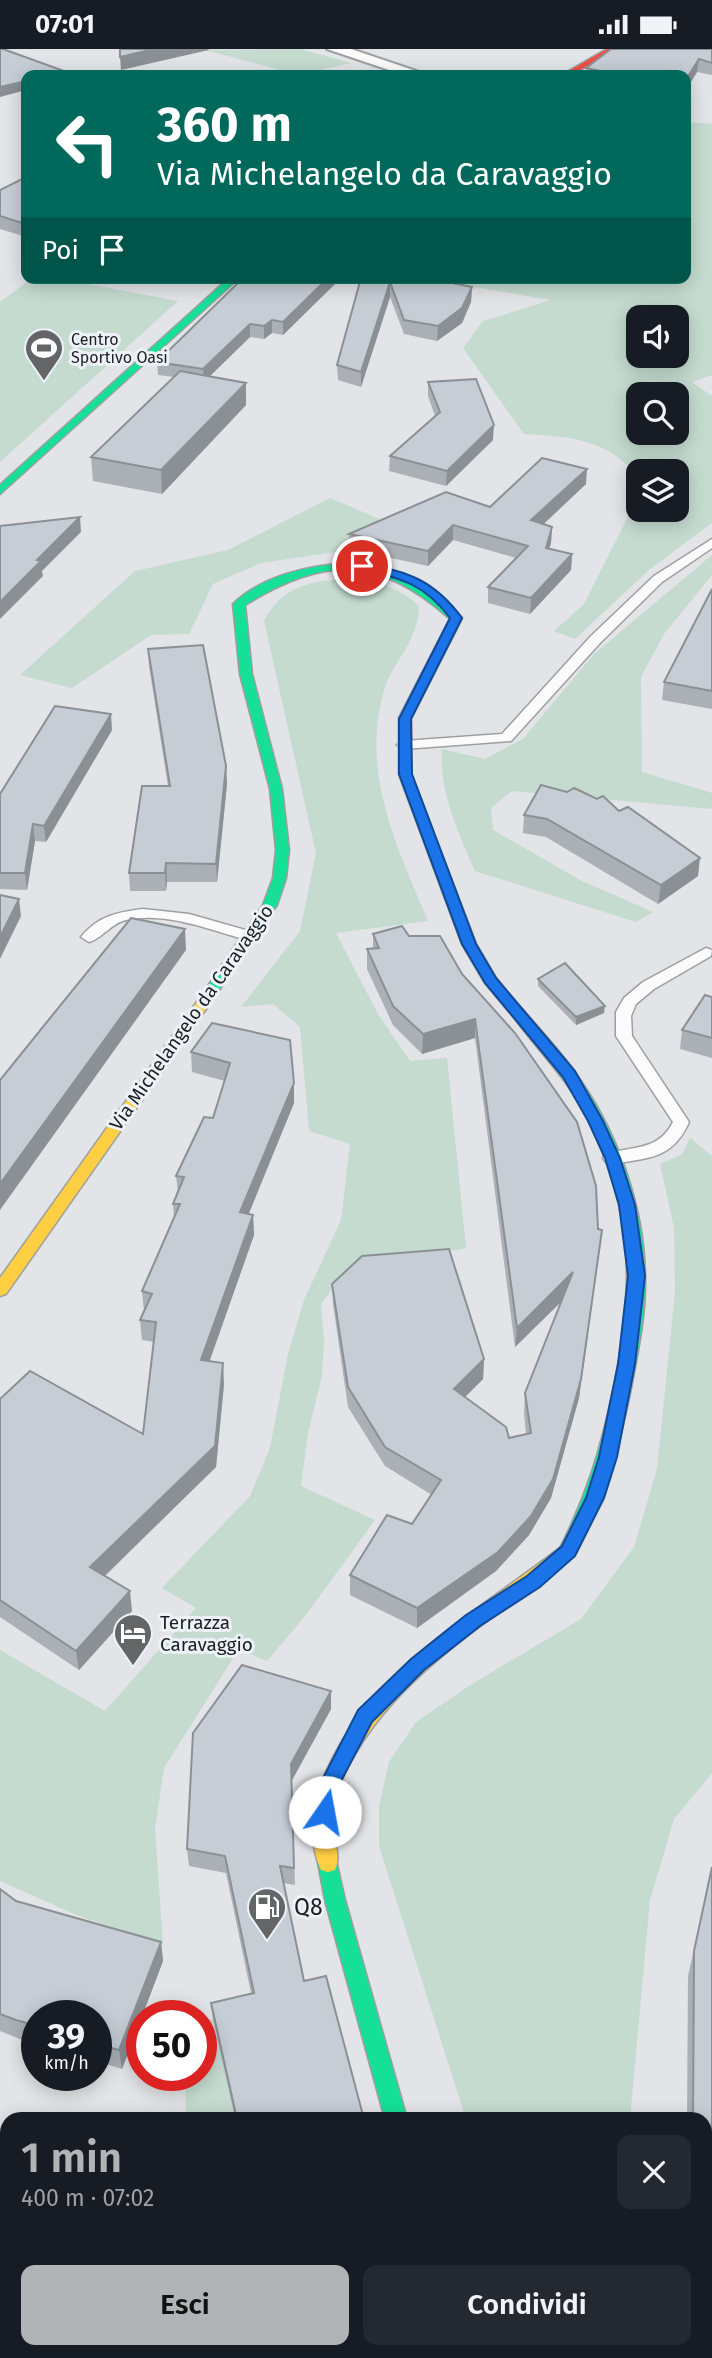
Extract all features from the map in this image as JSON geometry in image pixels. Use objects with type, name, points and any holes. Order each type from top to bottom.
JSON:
[{"type":"main road","points":[[575,70],[612,49]]},
{"type":"main road","points":[[0,491],[228,284]]},
{"type":"main road","name":"Via Michelangelo da Caravaggio","points":[[0,1290],[251,936],[277,891],[282,855],[278,808],[239,639],[239,604],[260,585],[288,574],[323,566],[362,566],[392,571],[420,583],[440,597],[456,618],[405,719],[405,774],[469,944],[490,980],[569,1075],[612,1158],[627,1205],[636,1276],[626,1364],[608,1457],[585,1521],[568,1551],[533,1581],[473,1621],[418,1665],[365,1716],[327,1790],[323,1833],[335,1900],[394,2112]]},
{"type":"street","points":[[335,49],[404,70]]},
{"type":"lane","points":[[404,745],[506,738],[595,640],[658,579],[712,543]]},
{"type":"lane","points":[[89,937],[97,926],[117,915],[144,913],[179,917],[251,936]]},
{"type":"lane","points":[[612,1158],[662,1148],[676,1137],[681,1122],[624,1036],[622,1021],[626,1006],[637,993],[706,953]]},
{"type":"green space","points":[[300,49],[351,63],[321,70],[280,70],[205,50]]},
{"type":"green space","points":[[691,122],[712,124],[712,375],[692,382],[712,396],[712,523],[650,569],[575,639],[554,631],[584,604],[626,521],[689,522],[689,459],[626,459],[626,464],[588,442],[524,434],[463,348],[483,321],[551,300],[456,284],[691,284]]},
{"type":"green space","name":"Centro Sportivo Oasi","points":[[24,284],[88,284],[178,301],[0,462],[0,302]]},
{"type":"green space","points":[[330,498],[389,523],[335,552],[261,563],[213,584],[189,634],[151,635],[72,688],[20,675],[135,571],[228,550]]},
{"type":"green space","points":[[712,555],[712,575],[664,634],[641,677],[642,772],[712,793],[712,809],[512,791],[491,808],[493,830],[582,881],[653,912],[636,922],[475,871],[456,827],[447,796],[442,749],[485,759],[523,739],[594,654]]},
{"type":"green space","points":[[352,578],[388,586],[419,606],[418,619],[410,641],[383,694],[377,724],[377,753],[386,811],[428,921],[336,933],[378,1014],[410,1061],[447,1058],[466,1248],[345,1271],[321,1304],[324,1340],[322,1376],[308,1433],[301,1486],[375,1520],[306,1615],[267,1661],[239,1649],[164,1768],[155,1829],[163,1944],[79,1916],[0,1881],[0,1650],[105,1711],[196,1608],[162,1588],[250,1496],[270,1448],[288,1354],[304,1300],[341,1220],[350,1144],[309,1131],[300,1027],[273,1004],[241,1007],[300,931],[316,853],[264,621],[281,599],[300,587]]},
{"type":"green space","points":[[690,1138],[712,1156],[712,1773],[674,1819],[650,1900],[631,2112],[464,2112],[379,1846],[379,1807],[389,1762],[416,1722],[472,1684],[581,1619],[634,1547],[657,1469],[675,1292],[674,1228],[660,1164],[682,1154]]},
{"type":"green space","points":[[217,2037],[233,2112],[186,2112],[185,2091],[217,2091]]},
{"type":"building","points":[[0,49],[61,70],[21,70],[21,82],[0,87]]},
{"type":"building","points":[[120,49],[154,49],[120,57]]},
{"type":"building","points":[[611,49],[712,49],[712,63],[699,59],[691,72],[586,68]]},
{"type":"building","points":[[21,180],[21,223],[0,216],[0,190]]},
{"type":"building","points":[[237,284],[322,284],[283,322],[272,320],[264,326],[250,324],[203,369],[157,362]]},
{"type":"building","points":[[359,284],[389,284],[361,372],[337,365]]},
{"type":"building","points":[[391,284],[457,284],[472,287],[462,308],[438,326],[404,320]]},
{"type":"building","points":[[180,371],[246,383],[161,470],[91,457]]},
{"type":"building","points":[[476,379],[494,425],[447,471],[390,456],[440,412],[428,382]]},
{"type":"building","points":[[542,458],[587,469],[531,520],[552,527],[546,548],[572,554],[531,598],[488,587],[528,546],[453,525],[428,551],[349,534],[446,492],[490,507]]},
{"type":"building","points":[[80,517],[37,560],[41,561],[0,602],[0,526]]},
{"type":"building","points":[[712,589],[712,691],[664,682]]},
{"type":"building","points":[[203,645],[226,766],[216,864],[166,863],[165,873],[129,873],[142,786],[170,786],[148,649]]},
{"type":"building","points":[[55,706],[111,714],[44,826],[33,824],[25,873],[0,873],[0,794]]},
{"type":"building","points":[[541,785],[567,792],[574,788],[597,799],[603,796],[619,811],[628,807],[700,858],[661,885],[547,819],[524,815]]},
{"type":"building","points":[[0,895],[19,899],[0,937]]},
{"type":"building","points":[[131,918],[185,929],[0,1184],[0,1080]]},
{"type":"building","points":[[402,926],[409,936],[440,936],[462,974],[515,1033],[577,1122],[596,1186],[598,1229],[602,1230],[581,1379],[553,1479],[531,1516],[498,1552],[417,1608],[350,1575],[387,1515],[412,1524],[441,1480],[385,1447],[348,1387],[332,1284],[362,1256],[449,1249],[484,1359],[454,1389],[506,1427],[509,1438],[531,1433],[525,1393],[573,1272],[517,1328],[475,1019],[423,1034],[393,1006],[367,949],[379,948],[373,934]]},
{"type":"building","points":[[565,963],[605,1006],[576,1017],[538,979]]},
{"type":"building","points":[[705,995],[712,997],[712,1038],[682,1030]]},
{"type":"building","points":[[212,1023],[290,1040],[294,1083],[240,1212],[253,1215],[201,1360],[223,1363],[215,1446],[90,1567],[130,1591],[76,1651],[0,1600],[0,1399],[30,1371],[143,1434],[156,1322],[140,1320],[152,1294],[142,1291],[180,1204],[173,1204],[184,1177],[176,1176],[204,1117],[213,1118],[230,1063],[191,1052]]},
{"type":"building","points":[[242,1665],[331,1691],[291,1764],[294,1868],[280,1866],[304,1981],[326,1976],[362,2112],[235,2112],[217,2030],[217,2002],[254,1993],[225,1856],[187,1849],[193,1733]]},
{"type":"building","points":[[712,1867],[712,2112],[693,2112],[694,1951]]},
{"type":"building","points":[[0,1889],[16,1901],[161,1942],[138,2000],[126,2000],[126,2032],[119,2050],[112,2048],[112,2000],[21,2000],[21,2021],[0,2014]]},
{"type":"traffic: fast","points":[[0,491],[228,284]]},
{"type":"traffic: fast","points":[[206,999],[270,905],[279,878],[283,850],[276,789],[246,674],[239,604],[295,574],[323,567],[351,566],[379,570],[405,580],[431,596],[456,618],[422,685]]},
{"type":"traffic: fast","points":[[517,1012],[568,1073],[595,1118],[617,1170],[632,1225],[636,1252],[637,1293],[615,1422],[586,1517],[567,1552]]},
{"type":"traffic: fast","points":[[328,1863],[335,1900],[394,2112]]},
{"type":"traffic: slow","points":[[0,1290],[206,999]]},
{"type":"traffic: slow","points":[[328,1863],[323,1816],[328,1789],[346,1749],[369,1714],[398,1683],[430,1655],[567,1552]]},
{"type":"traffic: jam","points":[[575,70],[612,49]]},
{"type":"traffic: jam","points":[[422,685],[405,718],[405,774],[469,944],[490,980],[517,1012]]},
{"type":"place","name":"Centro Sportivo Oasi","points":[[44,382]]},
{"type":"place","name":"Terrazza Caravaggio","points":[[133,1667]]},
{"type":"place","name":"Q8","points":[[267,1941]]},
{"type":"route","points":[[325,1812],[327,1790],[339,1762],[365,1716],[418,1665],[473,1621],[533,1581],[568,1551],[595,1498],[608,1457],[626,1364],[636,1276],[627,1205],[612,1158],[596,1121],[569,1075],[490,980],[469,944],[405,774],[405,719],[456,618],[440,597],[420,583],[392,571],[362,566]]}]
